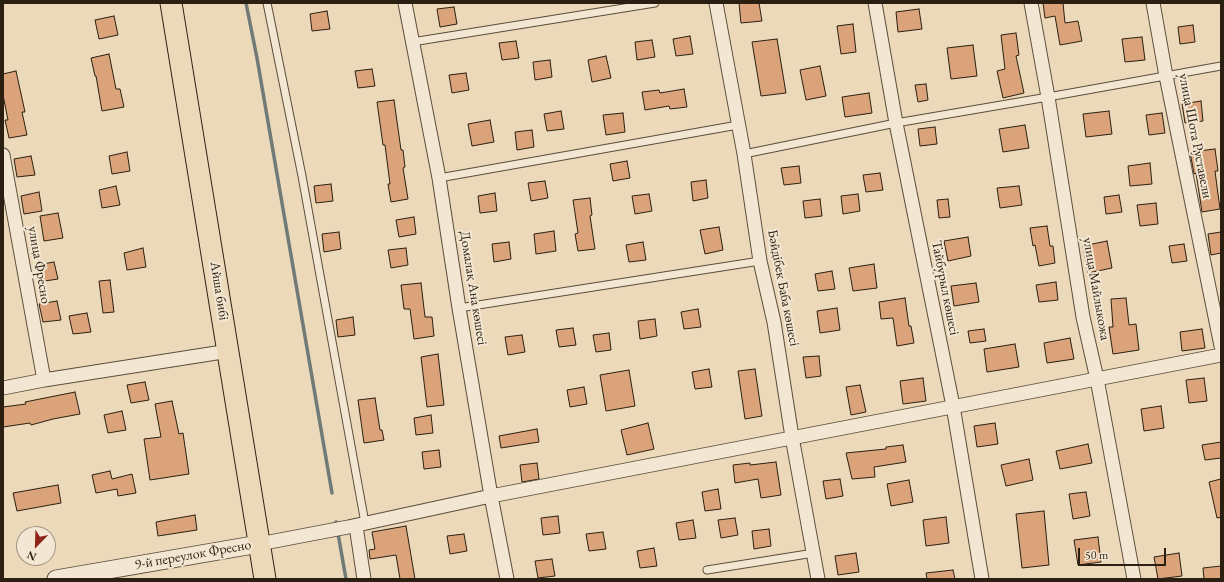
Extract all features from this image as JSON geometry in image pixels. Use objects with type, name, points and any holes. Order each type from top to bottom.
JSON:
[{"type":"main road","name":"Айша бибі","points":[[171,3],[265,579]]},
{"type":"street","name":"Домалақ Ана көшесі","points":[[405,3],[439,178],[459,308],[491,496],[507,579]]},
{"type":"street","name":"Бәйдібек Баба көшесі","points":[[716,3],[744,154],[760,261],[774,322],[792,437],[818,579]]},
{"type":"street","name":"Тайбурыл көшесі","points":[[875,3],[896,123],[953,406],[982,579]]},
{"type":"street","name":"улица Майлыкожа","points":[[1031,3],[1048,97],[1083,317],[1097,379],[1134,579]]},
{"type":"street","name":"улица Шота Руставели","points":[[1153,3],[1166,76],[1221,346]]},
{"type":"street","name":"улица Фресно","points":[[3,155],[44,380]]},
{"type":"street","points":[[3,388],[44,380],[229,351]]},
{"type":"street","points":[[259,544],[312,535],[491,496],[1221,355]]},
{"type":"street","points":[[356,525],[364,579]]},
{"type":"street","name":"9-й переулок Фресно","points":[[64,578],[259,544]]},
{"type":"lane","points":[[267,3],[302,176],[356,525]]},
{"type":"lane","points":[[412,42],[655,3]]},
{"type":"lane","points":[[744,154],[896,123],[1221,66]]},
{"type":"lane","points":[[439,178],[738,125]]},
{"type":"lane","points":[[459,308],[760,261]]},
{"type":"lane","points":[[707,570],[814,553]]},
{"type":"building","points":[[739,3],[759,3],[762,21],[741,23]]},
{"type":"building","points":[[1043,3],[1063,3],[1065,23],[1078,21],[1082,41],[1060,45],[1055,16],[1045,18]]},
{"type":"building","points":[[454,7],[457,24],[440,27],[437,9]]},
{"type":"building","points":[[919,9],[922,29],[898,32],[896,12]]},
{"type":"building","points":[[327,11],[330,29],[312,31],[310,14]]},
{"type":"building","points":[[114,16],[118,35],[99,39],[95,20]]},
{"type":"building","points":[[853,24],[856,52],[841,54],[837,26]]},
{"type":"building","points":[[1193,25],[1195,42],[1180,44],[1178,27]]},
{"type":"building","points":[[1016,33],[1019,55],[1016,56],[1024,93],[1003,98],[997,71],[1005,69],[1001,35]]},
{"type":"building","points":[[690,36],[693,54],[676,56],[673,39]]},
{"type":"building","points":[[1142,37],[1145,60],[1125,62],[1122,39]]},
{"type":"building","points":[[777,39],[786,93],[761,96],[752,42]]},
{"type":"building","points":[[652,40],[655,57],[637,60],[635,42]]},
{"type":"building","points":[[516,41],[519,58],[502,60],[499,43]]},
{"type":"building","points":[[973,45],[977,76],[951,79],[947,48]]},
{"type":"building","points":[[109,54],[116,89],[120,89],[124,107],[102,111],[96,76],[91,58]]},
{"type":"building","points":[[606,56],[611,78],[592,82],[588,60]]},
{"type":"building","points":[[550,60],[552,77],[535,80],[533,62]]},
{"type":"building","points":[[820,66],[826,96],[806,100],[800,70]]},
{"type":"building","points":[[372,69],[375,86],[358,88],[355,71]]},
{"type":"building","points":[[16,71],[25,112],[22,112],[27,135],[9,138],[5,120],[8,120],[3,95],[3,74]]},
{"type":"building","points":[[466,73],[469,90],[452,93],[449,75]]},
{"type":"building","points":[[926,84],[928,100],[918,102],[915,85]]},
{"type":"building","points":[[684,89],[687,107],[670,109],[669,106],[645,110],[642,92],[659,90],[660,93]]},
{"type":"building","points":[[869,93],[872,113],[845,117],[842,97]]},
{"type":"building","points":[[394,100],[401,150],[403,150],[405,167],[403,168],[408,199],[391,202],[385,145],[383,145],[377,102]]},
{"type":"building","points":[[1201,101],[1203,121],[1185,123],[1182,104]]},
{"type":"building","points":[[561,111],[564,129],[547,131],[544,114]]},
{"type":"building","points":[[1109,111],[1112,134],[1086,137],[1083,114]]},
{"type":"building","points":[[623,113],[625,132],[606,135],[603,115]]},
{"type":"building","points":[[1162,113],[1165,133],[1149,135],[1146,115]]},
{"type":"building","points":[[490,120],[494,142],[472,146],[468,124]]},
{"type":"building","points":[[1025,125],[1029,148],[1003,152],[999,129]]},
{"type":"building","points":[[935,127],[937,144],[920,146],[918,129]]},
{"type":"building","points":[[532,130],[534,147],[517,150],[515,132]]},
{"type":"building","points":[[1215,149],[1218,171],[1215,171],[1220,209],[1202,212],[1196,173],[1194,174],[1190,152]]},
{"type":"building","points":[[127,152],[130,171],[112,174],[109,156]]},
{"type":"building","points":[[31,156],[35,175],[17,177],[14,159]]},
{"type":"building","points":[[627,161],[630,178],[613,181],[610,164]]},
{"type":"building","points":[[1150,163],[1152,184],[1130,186],[1128,166]]},
{"type":"building","points":[[799,166],[801,183],[784,185],[781,168]]},
{"type":"building","points":[[880,173],[883,190],[866,192],[863,175]]},
{"type":"building","points":[[706,180],[708,198],[693,201],[691,182]]},
{"type":"building","points":[[545,181],[548,198],[531,201],[528,183]]},
{"type":"building","points":[[331,184],[333,201],[316,203],[314,186]]},
{"type":"building","points":[[116,186],[120,205],[102,208],[99,190]]},
{"type":"building","points":[[1019,186],[1022,205],[1000,208],[997,188]]},
{"type":"building","points":[[39,192],[42,211],[24,214],[21,196]]},
{"type":"building","points":[[495,193],[497,211],[480,213],[478,196]]},
{"type":"building","points":[[649,194],[652,211],[635,214],[632,196]]},
{"type":"building","points":[[858,194],[860,211],[843,214],[841,196]]},
{"type":"building","points":[[1119,195],[1122,212],[1106,214],[1104,197]]},
{"type":"building","points":[[590,198],[592,215],[590,216],[595,249],[578,251],[575,234],[578,233],[573,200]]},
{"type":"building","points":[[820,199],[822,216],[805,218],[803,201]]},
{"type":"building","points":[[948,199],[950,217],[939,218],[937,200]]},
{"type":"building","points":[[1156,203],[1158,224],[1140,226],[1137,205]]},
{"type":"building","points":[[58,213],[63,238],[44,241],[40,216]]},
{"type":"building","points":[[414,217],[416,234],[399,237],[396,220]]},
{"type":"building","points":[[1047,226],[1050,246],[1053,246],[1055,263],[1039,266],[1035,245],[1033,246],[1030,228]]},
{"type":"building","points":[[719,227],[723,250],[705,254],[700,230]]},
{"type":"building","points":[[554,231],[556,251],[536,254],[534,234]]},
{"type":"building","points":[[339,232],[341,249],[324,252],[322,234]]},
{"type":"building","points":[[1221,232],[1221,253],[1211,255],[1208,234]]},
{"type":"building","points":[[968,237],[971,256],[948,261],[944,241]]},
{"type":"building","points":[[1107,241],[1112,268],[1088,273],[1083,246]]},
{"type":"building","points":[[509,242],[511,259],[494,262],[492,244]]},
{"type":"building","points":[[643,242],[646,260],[629,262],[626,245]]},
{"type":"building","points":[[1184,244],[1187,261],[1172,263],[1169,246]]},
{"type":"building","points":[[143,248],[146,267],[127,270],[124,253]]},
{"type":"building","points":[[406,248],[408,265],[391,268],[388,250]]},
{"type":"building","points":[[54,262],[58,279],[38,282],[37,265]]},
{"type":"building","points":[[874,264],[877,288],[853,291],[849,268]]},
{"type":"building","points":[[832,271],[835,289],[818,291],[815,274]]},
{"type":"building","points":[[110,280],[114,312],[103,313],[99,281]]},
{"type":"building","points":[[1056,282],[1058,300],[1039,302],[1036,285]]},
{"type":"building","points":[[421,283],[425,317],[432,317],[434,336],[414,339],[410,309],[404,309],[401,285]]},
{"type":"building","points":[[976,283],[979,302],[954,306],[951,286]]},
{"type":"building","points":[[905,298],[909,326],[911,326],[914,343],[897,346],[893,318],[881,319],[879,302]]},
{"type":"building","points":[[1126,298],[1129,325],[1136,324],[1139,350],[1113,354],[1109,327],[1113,327],[1111,299]]},
{"type":"building","points":[[57,301],[61,320],[43,322],[39,304]]},
{"type":"building","points":[[837,308],[840,330],[820,333],[817,311]]},
{"type":"building","points":[[698,309],[701,327],[684,329],[681,312]]},
{"type":"building","points":[[87,313],[91,332],[73,334],[69,316]]},
{"type":"building","points":[[353,317],[355,335],[338,337],[336,320]]},
{"type":"building","points":[[655,319],[657,336],[640,339],[638,321]]},
{"type":"building","points":[[573,328],[576,345],[559,347],[556,330]]},
{"type":"building","points":[[984,329],[986,341],[970,343],[968,331]]},
{"type":"building","points":[[1202,329],[1205,348],[1182,351],[1180,332]]},
{"type":"building","points":[[609,333],[611,350],[596,352],[593,335]]},
{"type":"building","points":[[522,335],[525,352],[508,355],[505,337]]},
{"type":"building","points":[[1070,338],[1074,359],[1047,363],[1044,343]]},
{"type":"building","points":[[1015,344],[1019,367],[987,372],[984,349]]},
{"type":"building","points":[[438,354],[444,405],[427,407],[421,357]]},
{"type":"building","points":[[819,356],[821,376],[806,378],[803,357]]},
{"type":"building","points":[[709,369],[712,387],[695,389],[692,372]]},
{"type":"building","points":[[755,369],[762,416],[745,419],[738,371]]},
{"type":"building","points":[[629,370],[635,406],[606,411],[600,375]]},
{"type":"building","points":[[923,378],[926,401],[903,404],[900,381]]},
{"type":"building","points":[[1204,378],[1207,401],[1189,403],[1186,380]]},
{"type":"building","points":[[145,382],[149,400],[131,403],[127,385]]},
{"type":"building","points":[[860,385],[866,412],[851,415],[846,387]]},
{"type":"building","points":[[584,387],[587,404],[570,407],[567,390]]},
{"type":"building","points":[[75,392],[80,414],[31,425],[30,423],[3,427],[3,407],[26,404],[25,402]]},
{"type":"building","points":[[375,398],[380,430],[382,430],[384,440],[364,443],[358,400]]},
{"type":"building","points":[[172,401],[179,434],[183,433],[189,474],[150,480],[144,439],[161,437],[155,404]]},
{"type":"building","points":[[1161,406],[1164,428],[1144,431],[1141,409]]},
{"type":"building","points":[[122,411],[126,430],[108,433],[104,415]]},
{"type":"building","points":[[431,415],[433,433],[416,435],[414,418]]},
{"type":"building","points":[[648,423],[654,449],[627,455],[621,430]]},
{"type":"building","points":[[995,423],[998,444],[977,447],[974,426]]},
{"type":"building","points":[[537,429],[539,442],[501,448],[499,436]]},
{"type":"building","points":[[1221,442],[1221,458],[1205,460],[1202,445]]},
{"type":"building","points":[[1088,444],[1092,463],[1060,469],[1056,451]]},
{"type":"building","points":[[903,445],[906,462],[874,467],[875,477],[852,479],[846,453],[886,449],[886,447]]},
{"type":"building","points":[[439,450],[441,467],[424,469],[422,452]]},
{"type":"building","points":[[1029,459],[1033,480],[1006,486],[1001,465]]},
{"type":"building","points":[[776,462],[781,495],[761,498],[758,479],[735,483],[733,465]]},
{"type":"building","points":[[537,463],[539,479],[522,482],[520,465]]},
{"type":"building","points":[[110,471],[112,479],[132,474],[136,493],[118,496],[117,489],[96,493],[92,475]]},
{"type":"building","points":[[840,479],[843,496],[826,499],[823,481]]},
{"type":"building","points":[[1221,479],[1221,517],[1217,518],[1209,482]]},
{"type":"building","points":[[909,480],[913,502],[891,506],[887,484]]},
{"type":"building","points":[[58,485],[61,503],[17,511],[13,493]]},
{"type":"building","points":[[718,489],[721,509],[705,511],[702,492]]},
{"type":"building","points":[[1086,492],[1090,516],[1073,519],[1069,494]]},
{"type":"building","points":[[1044,511],[1049,565],[1022,568],[1016,514]]},
{"type":"building","points":[[195,515],[197,530],[158,536],[156,522]]},
{"type":"building","points":[[558,516],[560,533],[543,535],[541,518]]},
{"type":"building","points":[[946,517],[949,543],[926,546],[923,520]]},
{"type":"building","points":[[735,518],[738,535],[721,538],[718,520]]},
{"type":"building","points":[[693,520],[696,538],[679,540],[676,523]]},
{"type":"building","points":[[406,526],[415,579],[400,579],[396,555],[370,559],[369,550],[375,549],[372,532]]},
{"type":"building","points":[[769,529],[771,546],[754,549],[752,531]]},
{"type":"building","points":[[603,532],[606,549],[589,551],[586,534]]},
{"type":"building","points":[[464,534],[467,551],[450,554],[447,536]]},
{"type":"building","points":[[1098,537],[1101,562],[1078,565],[1074,540]]},
{"type":"building","points":[[654,548],[657,566],[640,568],[637,551]]},
{"type":"building","points":[[856,553],[859,572],[838,575],[835,556]]},
{"type":"building","points":[[1179,553],[1182,576],[1158,579],[1154,557]]},
{"type":"building","points":[[552,559],[555,576],[538,578],[535,561]]},
{"type":"building","points":[[1221,566],[1221,579],[1204,579],[1203,568]]},
{"type":"building","points":[[953,570],[955,579],[927,579],[926,573]]},
{"type":"waterway","points":[[246,3],[257,58],[332,493]]},
{"type":"waterway","points":[[336,522],[346,579]]}]
